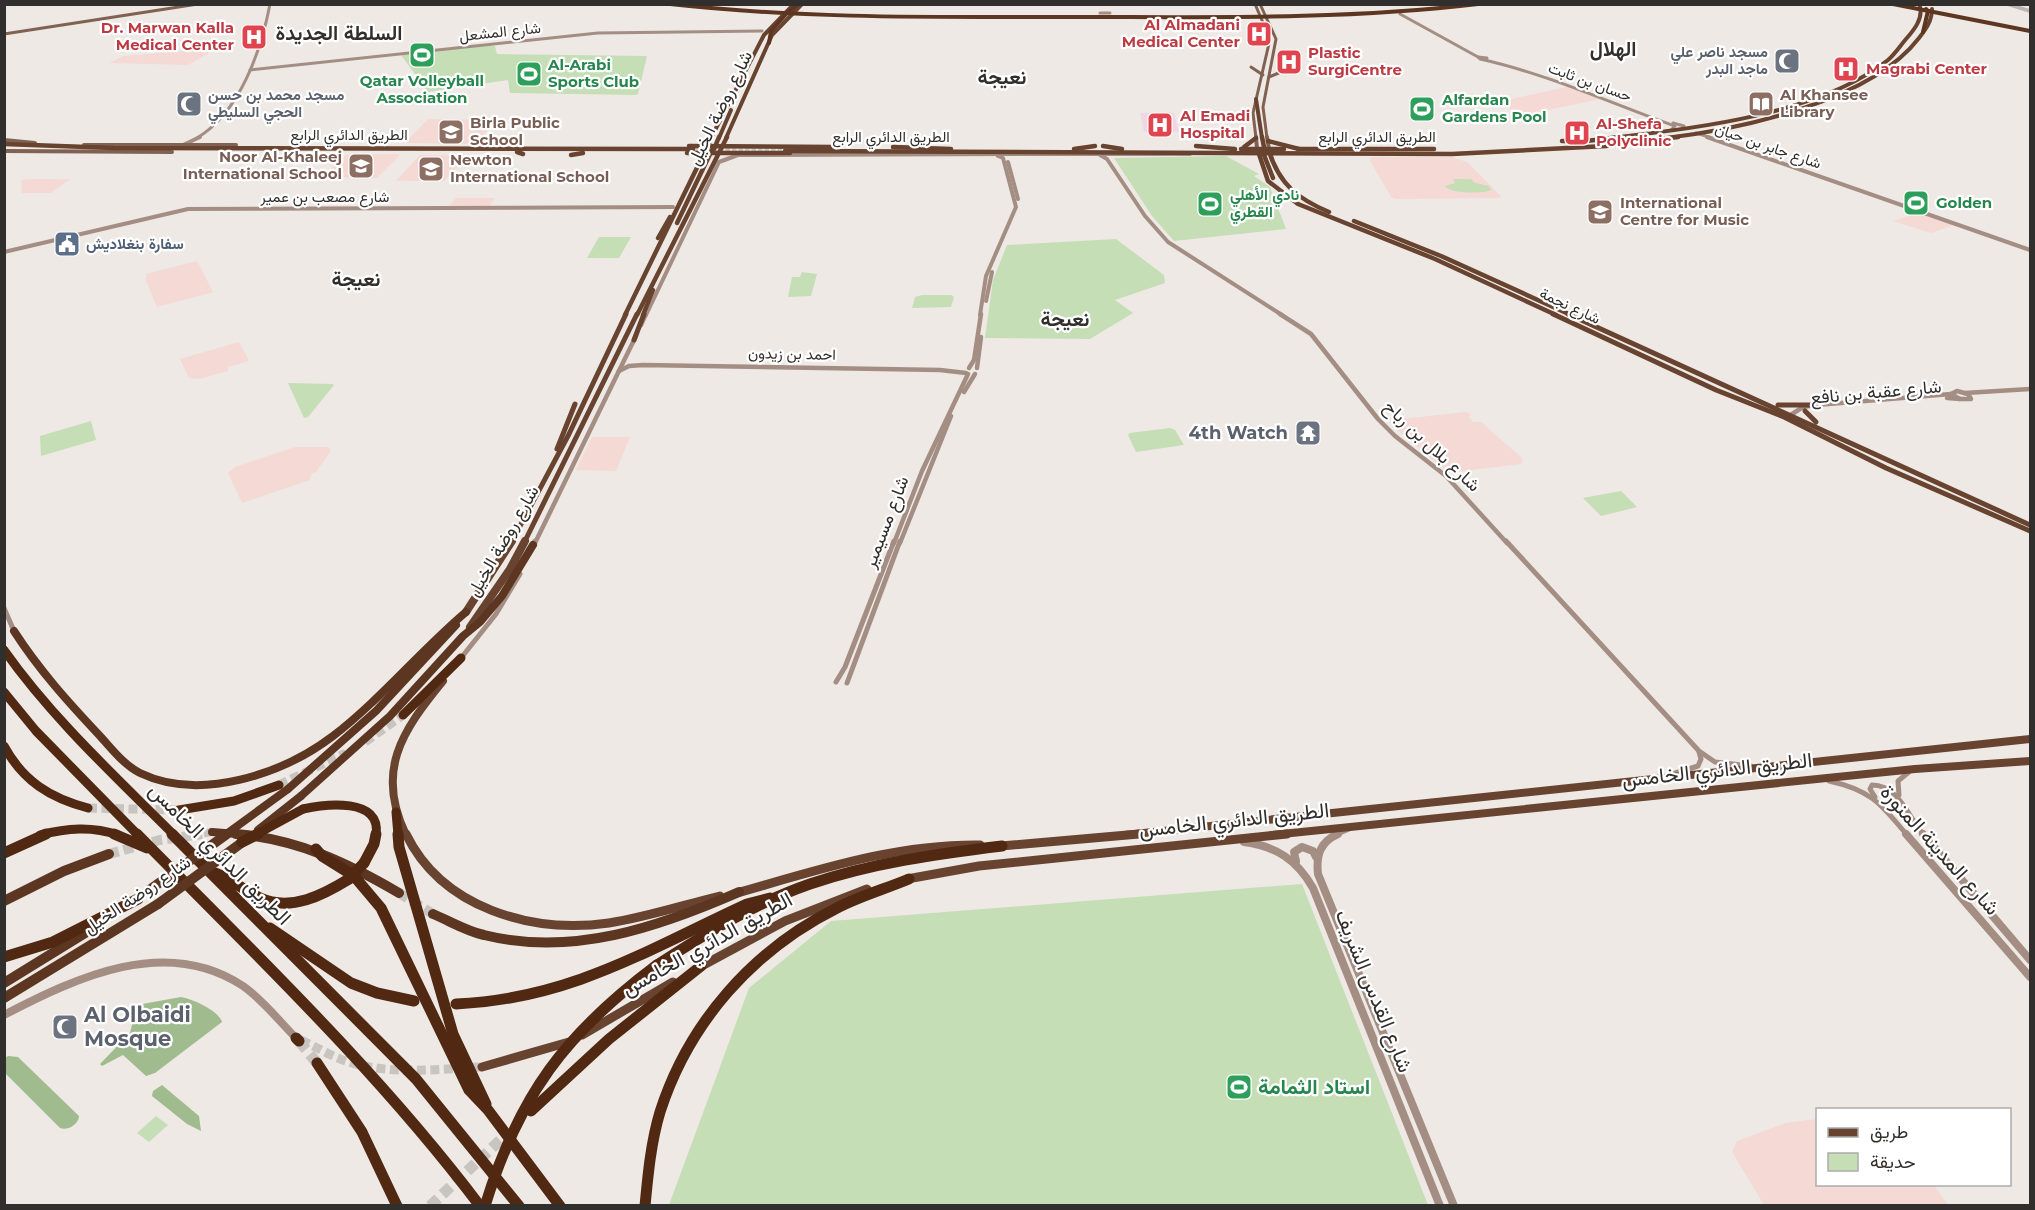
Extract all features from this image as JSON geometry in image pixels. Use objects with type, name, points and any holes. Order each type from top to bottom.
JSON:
[{"type":"highway","points":[[755,13],[1273,17],[1373,13],[1456,4]]},
{"type":"highway","points":[[1414,12],[1467,4]]},
{"type":"highway","points":[[1899,4],[2031,29]]},
{"type":"highway","points":[[1907,4],[1951,15],[2031,29]]},
{"type":"highway","points":[[672,5],[787,13]]},
{"type":"highway","points":[[672,5],[841,16],[1141,15]]},
{"type":"highway","points":[[769,43],[771,31],[796,5]]},
{"type":"highway","points":[[765,10],[796,5]]},
{"type":"highway","points":[[796,5],[799,10],[812,14]]},
{"type":"highway","points":[[1220,14],[1265,17],[1414,12],[1475,5]]},
{"type":"highway","points":[[1894,5],[2031,29]]},
{"type":"highway","points":[[683,6],[772,15],[776,20]]},
{"type":"highway","points":[[1923,32],[1927,9]]},
{"type":"highway","points":[[714,11],[726,10]]},
{"type":"highway","points":[[1246,16],[1258,10]]},
{"type":"highway","points":[[860,14],[868,12]]},
{"type":"highway","points":[[882,14],[888,13]]},
{"type":"highway","points":[[1012,15],[1027,13]]},
{"type":"highway","points":[[1039,13],[1052,15]]},
{"type":"highway","points":[[1086,16],[1102,13]]},
{"type":"highway","points":[[1110,13],[1130,15]]},
{"type":"highway","points":[[1373,13],[1384,15]]},
{"type":"highway","points":[[783,21],[794,16],[812,14],[921,14]]},
{"type":"highway","points":[[966,17],[1064,15]]},
{"type":"highway","points":[[1074,17],[1238,15]]},
{"type":"highway","points":[[1932,17],[1951,15]]},
{"type":"highway","points":[[841,16],[854,18]]},
{"type":"highway","points":[[1153,17],[1284,16]]},
{"type":"highway","points":[[1273,17],[1284,16]]},
{"type":"highway","points":[[886,18],[895,17]]},
{"type":"highway","points":[[954,17],[974,19]]},
{"type":"highway","points":[[986,19],[1000,17]]},
{"type":"highway","points":[[1190,19],[1199,17]]},
{"type":"highway","points":[[2014,27],[2022,31]]},
{"type":"highway","points":[[463,636],[495,605],[533,545]]},
{"type":"highway","points":[[14,631],[34,663],[61,696],[125,762],[154,779],[198,784],[232,780],[266,771],[321,744],[351,720],[466,612]]},
{"type":"highway","name":"شارع روضة الخيل","points":[[4,982],[138,899],[284,787],[385,701],[466,612]]},
{"type":"highway","name":"شارع روضة الخيل","points":[[4,998],[158,903],[243,842],[301,796],[390,716],[463,636]]},
{"type":"highway","name":"الطريق الدائري الخامس","points":[[4,650],[18,670],[91,752],[416,1080],[519,1206]]},
{"type":"highway","points":[[403,715],[461,658]]},
{"type":"highway","points":[[4,692],[36,731],[322,1020],[397,1100],[480,1206]]},
{"type":"highway","points":[[4,746],[22,775],[38,789],[60,801],[88,808]]},
{"type":"highway","points":[[179,810],[234,801],[284,787]]},
{"type":"highway","points":[[212,872],[232,879],[262,898],[280,903],[315,897],[349,879],[364,863],[375,840],[376,830],[370,814],[354,804],[343,802],[318,804],[303,809],[243,842]]},
{"type":"highway","points":[[396,812],[399,847],[453,1034],[488,1110]]},
{"type":"highway","points":[[4,853],[48,833],[81,827],[118,833],[158,854]]},
{"type":"highway","points":[[212,832],[270,837],[316,849],[399,893]]},
{"type":"highway","points":[[485,1206],[507,1137],[548,1066],[592,1016],[657,965],[712,932],[782,896],[831,878],[889,862],[1002,846]]},
{"type":"highway","points":[[316,849],[322,856],[354,876],[381,908],[469,1090],[488,1110],[560,1206]]},
{"type":"highway","points":[[4,901],[64,871],[109,854]]},
{"type":"highway","points":[[645,1206],[650,1147],[663,1100],[677,1064],[717,1001],[753,963],[798,930],[842,905],[909,879]]},
{"type":"highway","points":[[433,914],[467,929],[502,939],[560,943],[622,935],[739,892]]},
{"type":"highway","points":[[456,1004],[506,1000],[549,991],[595,974],[747,904],[782,896]]},
{"type":"highway","points":[[4,957],[53,942],[138,899]]},
{"type":"highway","points":[[264,926],[289,937],[344,979],[366,990],[414,1001]]},
{"type":"highway","points":[[531,1111],[609,1038],[701,966]]},
{"type":"highway","points":[[317,1063],[341,1095],[380,1161],[397,1206]]},
{"type":"highway","points":[[465,1185],[473,1206]]},
{"type":"main road","points":[[125,16],[186,4]]},
{"type":"main road","points":[[106,18],[103,18],[194,4]]},
{"type":"main road","points":[[4,33],[89,17],[198,4]]},
{"type":"main road","name":"شارع نجمة","points":[[1255,4],[1265,17],[1270,39],[1252,113],[1256,138],[1282,184],[1301,199],[1420,246],[2031,525]]},
{"type":"main road","name":"شارع نجمة","points":[[1260,4],[1276,39],[1263,103],[1268,141],[1260,164],[1268,182],[1298,204],[1435,259],[1757,409],[1791,417],[1810,432],[2031,531]]},
{"type":"main road","name":"الطريق الدائري الرابع","points":[[1264,151],[1090,153],[785,150],[1122,149],[1264,151],[1299,151],[1501,151],[1646,141],[1732,128],[1751,117],[1817,102],[1848,90],[1899,60],[1916,43],[1932,17],[1927,9],[1910,37],[1889,59],[1859,78],[1822,95],[1766,112],[1671,130],[1586,141],[1433,149],[1299,151]]},
{"type":"main road","points":[[150,13],[159,10]]},
{"type":"main road","name":"شارع روضة الخيل","points":[[463,636],[510,569],[561,472],[713,162],[712,137],[770,26],[787,13]]},
{"type":"main road","name":"شارع روضة الخيل","points":[[713,150],[722,145],[757,70],[767,54],[769,43],[787,13]]},
{"type":"main road","points":[[4,33],[136,15]]},
{"type":"main road","points":[[4,33],[89,17]]},
{"type":"main road","points":[[762,32],[770,26]]},
{"type":"main road","points":[[32,31],[42,28]]},
{"type":"main road","points":[[12,32],[20,32]]},
{"type":"main road","points":[[1903,37],[1910,37]]},
{"type":"main road","points":[[1916,43],[1921,46]]},
{"type":"main road","points":[[745,63],[754,56]]},
{"type":"main road","points":[[1879,61],[1889,59]]},
{"type":"main road","points":[[1899,60],[1900,67]]},
{"type":"main road","points":[[1263,75],[1252,66],[1266,63]]},
{"type":"main road","points":[[757,70],[764,65]]},
{"type":"main road","points":[[1269,78],[1281,71],[1271,66]]},
{"type":"main road","points":[[742,71],[745,76]]},
{"type":"main road","points":[[1859,78],[1860,72]]},
{"type":"main road","points":[[1870,79],[1884,77]]},
{"type":"main road","points":[[1843,97],[1848,90]]},
{"type":"main road","points":[[680,226],[677,220],[735,102],[733,97]]},
{"type":"main road","points":[[1256,99],[1264,151],[1273,178],[1285,191],[1301,199]]},
{"type":"main road","points":[[1817,102],[1834,101]]},
{"type":"main road","points":[[1708,131],[1702,129],[1766,112]]},
{"type":"main road","points":[[735,116],[742,113]]},
{"type":"main road","points":[[1574,142],[1677,132],[1696,133],[1695,129],[1751,117],[1760,123]]},
{"type":"main road","points":[[1617,143],[1681,133],[1677,132]]},
{"type":"main road","points":[[1666,137],[1704,136]]},
{"type":"main road","points":[[453,148],[686,146],[702,144],[712,137]]},
{"type":"main road","points":[[1235,150],[1248,145],[1256,138]]},
{"type":"main road","points":[[1268,141],[1299,151]]},
{"type":"main road","points":[[1562,141],[1586,141]]},
{"type":"main road","points":[[4,146],[194,143],[281,147]]},
{"type":"main road","points":[[579,146],[588,144]]},
{"type":"main road","points":[[525,145],[536,146]]},
{"type":"main road","points":[[645,145],[653,146]]},
{"type":"main road","points":[[722,145],[730,153]]},
{"type":"main road","points":[[722,145],[953,149]]},
{"type":"main road","points":[[845,147],[851,145]]},
{"type":"main road","points":[[4,146],[172,152],[259,150]]},
{"type":"main road","name":"الطريق الدائري الرابع","points":[[4,146],[692,150]]},
{"type":"main road","name":"الطريق الدائري الرابع","points":[[4,146],[259,150],[692,150]]},
{"type":"main road","points":[[686,146],[703,154],[713,150]]},
{"type":"main road","points":[[713,162],[730,153],[797,146]]},
{"type":"main road","points":[[1074,149],[1095,146]]},
{"type":"main road","points":[[1103,146],[1122,149]]},
{"type":"main road","points":[[1196,146],[1235,150],[1260,164]]},
{"type":"main road","points":[[1090,153],[1433,149]]},
{"type":"main road","points":[[1554,149],[1570,150]]},
{"type":"main road","points":[[692,150],[703,154]]},
{"type":"main road","points":[[448,151],[624,153],[713,150],[730,153],[773,154],[961,152]]},
{"type":"main road","points":[[1273,166],[1279,157],[1299,151]]},
{"type":"main road","points":[[1493,155],[1501,151]]},
{"type":"main road","points":[[517,153],[524,154]]},
{"type":"main road","points":[[572,155],[583,153]]},
{"type":"main road","points":[[1090,153],[1100,155]]},
{"type":"main road","name":"شارع روضة الخيل","points":[[466,612],[498,565],[554,463],[703,154]]},
{"type":"main road","points":[[687,176],[694,171]]},
{"type":"main road","points":[[693,201],[703,195]]},
{"type":"main road","points":[[658,238],[676,206]]},
{"type":"main road","points":[[634,340],[653,292],[652,284]]},
{"type":"main road","points":[[1630,350],[1791,417]]},
{"type":"main road","points":[[1725,391],[1769,406],[1766,403]]},
{"type":"main road","points":[[1766,403],[1787,407],[1811,405]]},
{"type":"main road","points":[[554,463],[554,454],[575,404]]},
{"type":"main road","points":[[1805,411],[1810,418],[1838,436]]},
{"type":"main road","points":[[1810,432],[1820,432],[1971,501],[2013,517]]},
{"type":"main road","name":"الطريق الدائري الخامس","points":[[461,658],[416,715],[400,744],[391,777],[396,812],[414,853],[440,882],[477,905],[523,920],[570,925],[607,923],[739,892],[805,872],[887,852],[947,845],[1002,846],[1647,781],[2031,739]]},
{"type":"main road","name":"الطريق الدائري الخامس","points":[[482,1067],[570,1042],[759,933],[852,894],[909,879],[979,866],[1226,842],[1359,826],[1915,769],[2031,761]]},
{"type":"street","points":[[194,143],[230,106],[242,90],[272,4]]},
{"type":"street","points":[[1102,13],[1110,13]]},
{"type":"street","name":"حسان بن ثابت","points":[[1400,14],[1406,15],[1430,32],[1483,58],[1684,126]]},
{"type":"street","name":"شارع المشعل","points":[[250,69],[598,33],[762,32]]},
{"type":"street","name":"حسان بن ثابت","points":[[1483,58],[1600,97],[1675,126],[1671,130]]},
{"type":"street","name":"شارع جابر بن حيان","points":[[1696,133],[2030,248]]},
{"type":"street","name":"شارع جابر بن حيان","points":[[1696,133],[2030,248]]},
{"type":"street","name":"شارع روضة الخيل","points":[[461,658],[505,599],[634,340],[718,162],[730,153]]},
{"type":"street","points":[[833,155],[840,153]]},
{"type":"street","name":"الطريق الدائري الرابع","points":[[909,153],[1100,155]]},
{"type":"street","name":"الطريق الدائري الرابع","points":[[1108,157],[1198,153]]},
{"type":"street","points":[[1752,153],[1759,161],[1778,162]]},
{"type":"street","name":"الطريق الدائري الرابع","points":[[773,154],[1021,154]]},
{"type":"street","points":[[990,154],[996,155]]},
{"type":"street","name":"شارع مسيمير","points":[[886,570],[951,416],[976,371],[986,276],[996,250],[1011,224],[1016,207],[1003,158],[996,155]]},
{"type":"street","name":"شارع مسيمير","points":[[847,683],[922,471],[974,360],[990,276],[1019,207],[1007,158],[1009,155]]},
{"type":"street","name":"شارع بلال بن رباح","points":[[1100,155],[1108,157],[1146,216],[1168,242],[1311,334],[1378,419],[1395,436],[1446,476],[1699,751],[1710,760],[1722,764],[1777,766]]},
{"type":"street","name":"شارع مصعب بن عمير","points":[[4,252],[189,209],[651,209],[676,206]]},
{"type":"street","name":"شارع مصعب بن عمير","points":[[651,209],[670,213]]},
{"type":"street","name":"احمد بن زيدون","points":[[624,359],[643,365]]},
{"type":"street","name":"احمد بن زيدون","points":[[618,372],[629,366],[643,365],[976,371]]},
{"type":"street","name":"شارع عقبة بن نافع","points":[[1791,417],[1811,405],[1951,394],[1953,391],[1965,393],[2031,390]]},
{"type":"street","name":"شارع عقبة بن نافع","points":[[1791,417],[1805,411],[1834,406],[1960,399],[2031,390]]},
{"type":"street","points":[[1965,393],[1971,398]]},
{"type":"street","points":[[1951,394],[1960,399]]},
{"type":"street","name":"شارع مسيمير","points":[[836,682],[845,668],[874,602]]},
{"type":"street","points":[[4,608],[14,631]]},
{"type":"street","points":[[1647,781],[1696,768],[1701,762],[1699,751]]},
{"type":"street","name":"شارع المدينة المنورة","points":[[1915,769],[1898,781],[1899,800],[1919,829],[2031,960]]},
{"type":"street","name":"شارع المدينة المنورة","points":[[1806,780],[1844,783],[1878,801],[2031,976]]},
{"type":"street","points":[[1878,801],[1870,789],[1875,783],[1888,786],[1899,800]]},
{"type":"street","points":[[1317,861],[1318,852],[1324,841],[1359,826]]},
{"type":"street","name":"شارع القدس الشريف","points":[[1226,842],[1268,846],[1283,852],[1300,868],[1313,888],[1440,1206]]},
{"type":"street","points":[[1300,868],[1294,855],[1299,848],[1313,851],[1317,861]]},
{"type":"street","name":"شارع القدس الشريف","points":[[1317,861],[1324,892],[1454,1206]]},
{"type":"street","points":[[4,1015],[65,985],[108,969],[136,963],[191,963],[219,972],[244,987],[299,1040]]},
{"type":"shaded area","points":[[218,48],[188,65],[109,63],[124,56]]},
{"type":"shaded area","points":[[1566,87],[1601,99],[1523,115],[1498,102]]},
{"type":"shaded area","name":"Al Emadi Hospital","points":[[1140,113],[1174,113],[1179,132],[1144,132]]},
{"type":"shaded area","name":"Birla Public School","points":[[428,119],[496,120],[476,144],[405,143]]},
{"type":"shaded area","name":"Noor Al-Khaleej International School","points":[[346,155],[400,155],[377,178],[321,177]]},
{"type":"shaded area","name":"Newton International School","points":[[420,155],[464,155],[466,157],[444,181],[396,181]]},
{"type":"shaded area","points":[[1373,157],[1452,157],[1467,162],[1501,196],[1499,198],[1396,199],[1391,197],[1369,159]]},
{"type":"shaded area","points":[[25,179],[70,179],[51,193],[22,193],[21,181]]},
{"type":"shaded area","points":[[456,198],[495,198],[489,206],[449,206]]},
{"type":"shaded area","points":[[1918,213],[1957,224],[1931,233],[1893,221]]},
{"type":"shaded area","points":[[197,261],[213,292],[157,307],[145,278],[146,274]]},
{"type":"shaded area","points":[[239,342],[249,361],[228,367],[228,371],[199,379],[189,378],[180,359]]},
{"type":"shaded area","points":[[1469,413],[1471,416],[1468,416],[1473,422],[1481,422],[1523,459],[1521,464],[1455,472],[1446,471],[1390,424],[1393,420]]},
{"type":"shaded area","points":[[592,437],[630,437],[616,471],[576,470]]},
{"type":"shaded area","points":[[295,447],[328,447],[331,451],[316,472],[311,474],[310,480],[242,503],[228,473],[235,467]]},
{"type":"shaded area","points":[[1816,1119],[1816,1186],[1935,1186],[1948,1205],[1764,1205],[1732,1152],[1737,1141],[1785,1123]]},
{"type":"green space","name":"Al-Arabi Sports Club","points":[[495,46],[497,54],[647,56],[638,94],[635,95],[510,93],[508,80],[428,92],[401,55]]},
{"type":"green space","name":"نادي الأهلي القطري","points":[[1226,156],[1259,174],[1254,176],[1270,187],[1286,229],[1174,241],[1152,216],[1114,158]]},
{"type":"green space","points":[[1453,179],[1471,179],[1475,183],[1489,186],[1491,190],[1474,193],[1453,191],[1445,186],[1455,183]]},
{"type":"green space","points":[[599,237],[631,237],[619,258],[587,258]]},
{"type":"green space","points":[[1116,239],[1164,275],[1165,283],[1115,300],[1133,313],[1090,339],[985,338],[993,280],[1007,245]]},
{"type":"green space","points":[[802,272],[817,274],[811,296],[788,297],[792,277],[800,277]]},
{"type":"green space","points":[[951,295],[954,297],[951,307],[912,308],[915,297]]},
{"type":"green space","points":[[288,383],[334,385],[308,417],[304,418]]},
{"type":"green space","points":[[91,421],[96,440],[41,456],[40,436]]},
{"type":"green space","points":[[1170,428],[1175,430],[1184,445],[1136,452],[1128,435],[1130,433]]},
{"type":"green space","points":[[1621,491],[1637,507],[1601,516],[1583,498]]},
{"type":"green space","points":[[1302,884],[1428,1205],[669,1205],[749,988],[831,921]]},
{"type":"green space","points":[[181,997],[205,1006],[222,1022],[155,1073],[146,1076],[123,1055],[102,1066],[100,1064],[130,1033],[132,1025],[128,1012],[131,1006]]},
{"type":"green space","points":[[18,1057],[79,1116],[75,1124],[70,1128],[60,1128],[5,1073],[5,1058]]},
{"type":"green space","points":[[162,1085],[199,1116],[201,1131],[187,1124],[152,1096],[153,1091]]},
{"type":"green space","points":[[156,1116],[168,1125],[149,1142],[137,1133]]},
{"type":"taxiway","points":[[2004,4],[2030,11]]},
{"type":"tunnel","points":[[693,149],[786,149]]},
{"type":"tunnel","points":[[365,742],[403,715]]},
{"type":"tunnel","points":[[279,785],[346,753]]},
{"type":"tunnel","points":[[88,808],[179,810]]},
{"type":"tunnel","points":[[192,835],[212,832]]},
{"type":"tunnel","points":[[109,854],[160,840],[202,834]]},
{"type":"tunnel","points":[[399,893],[433,914]]},
{"type":"tunnel","points":[[301,1040],[339,1058],[368,1067],[400,1070],[482,1067]]},
{"type":"tunnel","points":[[299,1041],[317,1063]]},
{"type":"tunnel","points":[[430,1206],[509,1132]]},
{"type":"place","name":"Al Almadani Medical Center","points":[[1259,34]]},
{"type":"place","name":"Dr. Marwan Kalla Medical Center","points":[[254,37]]},
{"type":"place","name":"Qatar Volleyball Association","points":[[422,55]]},
{"type":"place","name":"مسجد ناصر علي ماجد البدر","points":[[1787,61]]},
{"type":"place","name":"Plastic SurgiCentre","points":[[1289,62]]},
{"type":"place","name":"Magrabi Center","points":[[1846,69]]},
{"type":"place","name":"Al-Arabi Sports Club","points":[[529,74]]},
{"type":"place","name":"مسجد محمد بن حسن الحجي السليطي","points":[[189,104]]},
{"type":"place","name":"Al Khansee Library","points":[[1761,104]]},
{"type":"place","name":"Alfardan Gardens Pool","points":[[1422,109]]},
{"type":"place","name":"Al Emadi Hospital","points":[[1160,125]]},
{"type":"place","name":"Birla Public School","points":[[451,132]]},
{"type":"place","name":"Al-Shefa Polyclinic","points":[[1577,133]]},
{"type":"place","name":"Noor Al-Khaleej International School","points":[[361,166]]},
{"type":"place","name":"Newton International School","points":[[431,169]]},
{"type":"place","name":"Golden","points":[[1916,203]]},
{"type":"place","name":"نادي الأهلي القطري","points":[[1210,204]]},
{"type":"place","name":"International Centre for Music","points":[[1600,212]]},
{"type":"place","name":"سفارة بنغلاديش","points":[[67,244]]},
{"type":"place","name":"4th Watch","points":[[1308,433]]},
{"type":"place","name":"Al Olbaidi Mosque","points":[[65,1027]]},
{"type":"place","name":"استاد الثمامة","points":[[1239,1087]]},
{"type":"district","name":"السلطة الجديدة","points":[[339,33]]},
{"type":"district","name":"الهلال","points":[[1613,49]]},
{"type":"district","name":"نعيجة","points":[[1002,77]]},
{"type":"district","name":"نعيجة","points":[[356,279]]},
{"type":"district","name":"نعيجة","points":[[1065,319]]}]
